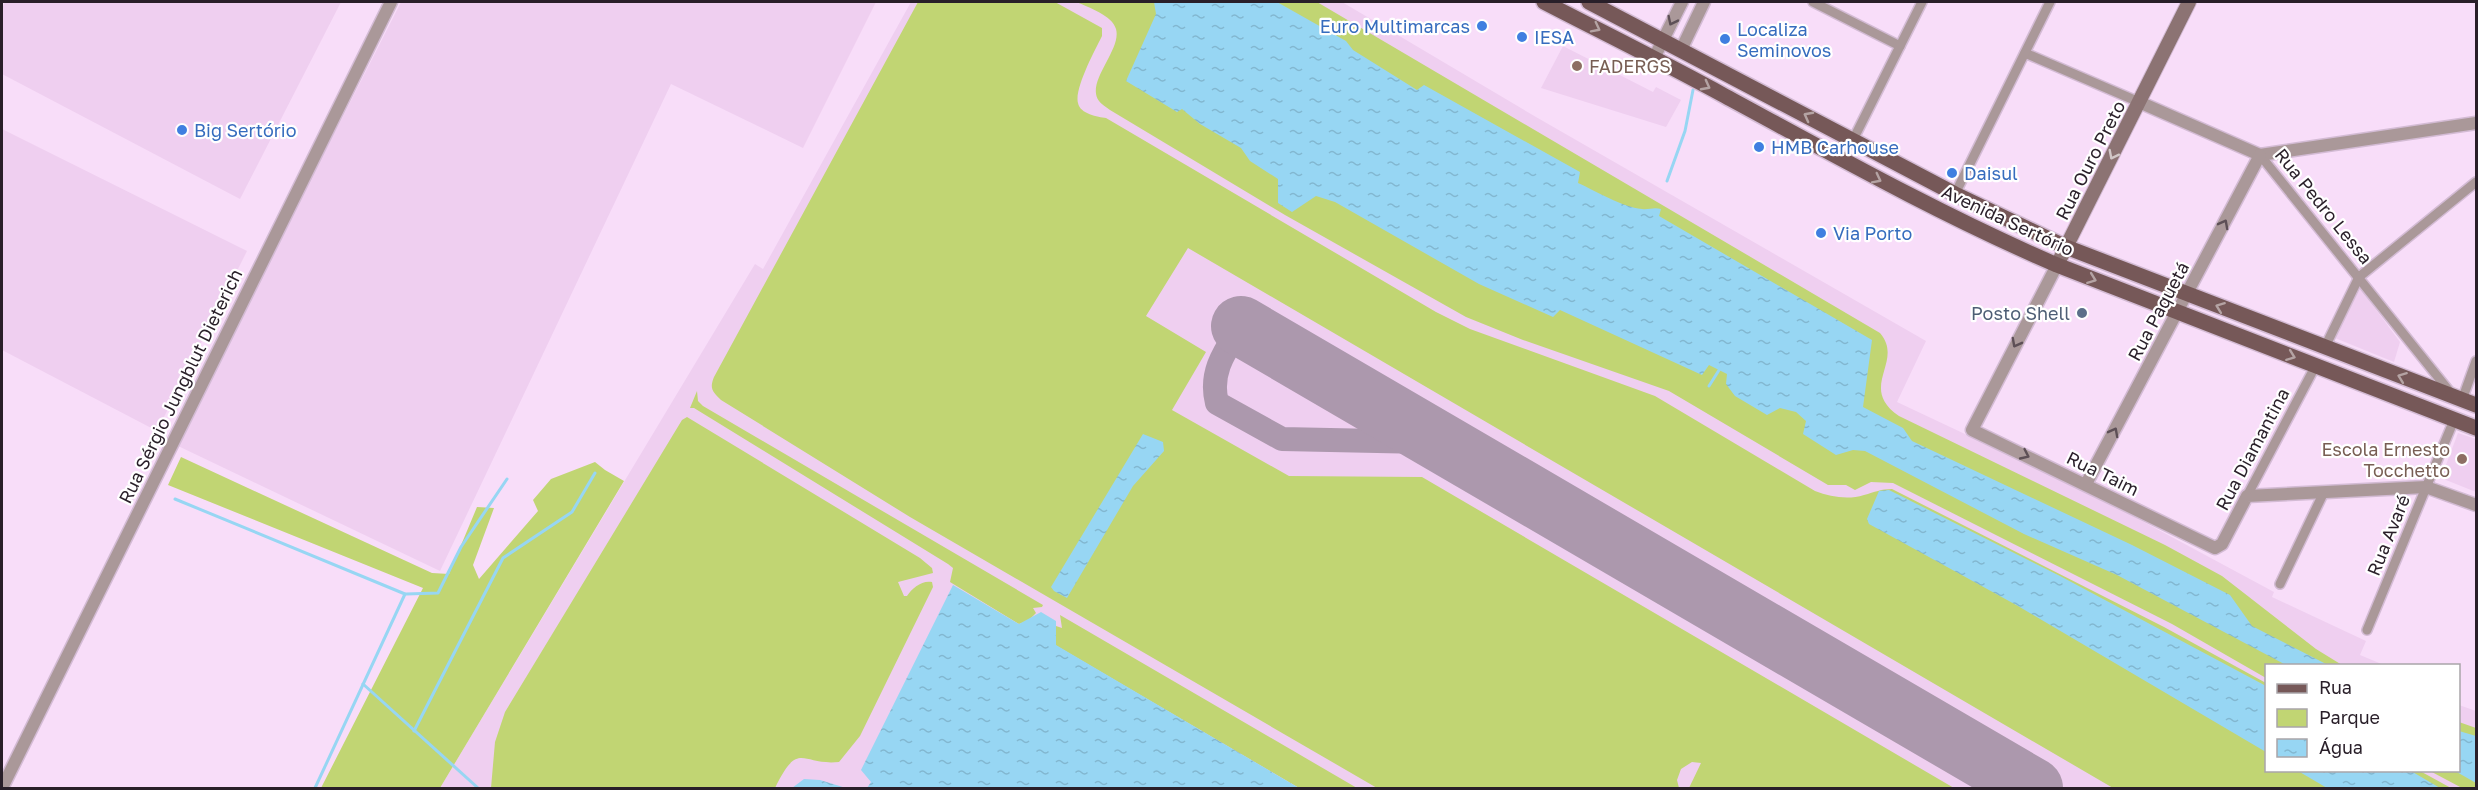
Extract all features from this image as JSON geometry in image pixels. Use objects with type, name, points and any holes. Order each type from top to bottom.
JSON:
[{"type":"main road","name":"Avenida Sertório","points":[[1544,2],[1654,58],[1867,174],[1995,238],[2057,265],[2476,428]]},
{"type":"main road","name":"Avenida Sertório","points":[[1589,2],[1955,194],[2066,247],[2464,400]]},
{"type":"main road","name":"Rua Ouro Preto","points":[[2057,265],[2188,2]]},
{"type":"street","name":"Rua Sérgio Jungblut Dieterich","points":[[2,788],[391,2]]},
{"type":"street","points":[[1654,58],[1682,2]]},
{"type":"street","points":[[1681,50],[1704,2]]},
{"type":"street","points":[[1812,2],[1900,46]]},
{"type":"street","points":[[1853,140],[1922,2]]},
{"type":"street","points":[[1955,194],[2050,2]]},
{"type":"street","name":"Rua Pedro Lessa","points":[[2025,52],[2260,155],[2359,277],[2464,400]]},
{"type":"street","points":[[2260,155],[2476,123]]},
{"type":"street","name":"Rua Paquetá","points":[[2086,484],[2260,155]]},
{"type":"street","points":[[2325,347],[2359,277],[2476,182]]},
{"type":"street","name":"Rua Ouro Preto","points":[[1972,430],[2057,265]]},
{"type":"street","points":[[2464,400],[2476,361]]},
{"type":"street","name":"Rua Diamantina","points":[[2217,548],[2222,544],[2316,366]]},
{"type":"street","name":"Rua Avaré","points":[[2367,630],[2454,420]]},
{"type":"street","name":"Rua Taim","points":[[1972,430],[2217,548]]},
{"type":"street","points":[[2247,496],[2426,487],[2476,505]]},
{"type":"street","points":[[2280,584],[2324,492]]},
{"type":"shaded area","name":"Big Sertório","points":[[5,2],[341,2],[240,199],[2,74],[2,8]]},
{"type":"shaded area","points":[[401,2],[876,2],[803,148],[671,84],[440,571],[176,445]]},
{"type":"shaded area","points":[[911,2],[1342,2],[1536,117],[1926,341],[1897,402],[2090,493],[2274,592],[2272,597],[2366,641],[2360,655],[2382,664],[2265,664],[2265,772],[2460,772],[2460,705],[2476,711],[2476,788],[440,788],[755,264],[763,269]]},
{"type":"shaded area","name":"FADERGS","points":[[1563,46],[1653,92],[1656,87],[1681,100],[1666,127],[1541,88]]},
{"type":"shaded area","points":[[2,129],[247,251],[157,431],[2,350]]},
{"type":"shaded area","points":[[2360,288],[2400,342],[2394,362],[2335,338]]},
{"type":"shaded area","name":"Escola Ernesto Tocchetto","points":[[2458,433],[2476,439],[2476,492],[2441,478]]},
{"type":"green space","points":[[918,2],[1055,2],[1102,28],[1102,36],[1079,89],[1078,103],[1082,110],[1106,118],[1436,312],[1470,329],[1655,396],[1815,491],[1846,498],[1892,489],[2164,627],[2265,682],[2265,772],[2422,772],[2451,788],[2113,788],[1188,248],[1146,316],[1206,352],[1172,410],[1289,476],[1422,477],[1954,788],[1689,788],[1701,763],[1692,762],[1681,769],[1677,780],[1679,788],[1377,788],[910,517],[721,400],[712,387],[714,377]]},
{"type":"green space","points":[[1077,2],[1317,2],[1880,333],[1888,354],[1881,385],[1882,395],[1887,405],[1899,416],[2165,545],[2222,576],[2316,649],[2340,664],[2265,664],[2265,677],[2172,624],[1893,483],[1871,482],[1855,490],[1846,485],[1828,485],[1669,391],[1523,340],[1466,317],[1285,215],[1102,104],[1096,93],[1097,85],[1114,46],[1116,29],[1110,20],[1094,9]]},
{"type":"green space","points":[[697,391],[698,401],[703,406],[1043,605],[1042,607],[1033,608],[1036,613],[1028,621],[1019,624],[950,582],[953,568],[948,564],[694,408],[690,408]]},
{"type":"green space","points":[[687,417],[920,558],[932,568],[933,573],[898,582],[904,596],[907,596],[921,583],[932,582],[933,587],[860,736],[839,762],[796,759],[783,773],[775,788],[491,788],[495,742],[505,712],[682,420]]},
{"type":"green space","points":[[181,457],[432,573],[449,574],[477,507],[494,508],[473,565],[479,579],[538,511],[533,500],[551,479],[595,462],[624,481],[440,788],[321,788],[423,588],[168,485]]},
{"type":"green space","points":[[1060,615],[1357,788],[1299,788],[1055,645],[1056,626],[1062,628]]},
{"type":"green space","points":[[2460,722],[2476,728],[2476,788],[2462,788],[2432,772],[2460,772]]},
{"type":"water","points":[[1154,2],[1277,2],[1346,41],[1353,50],[1417,90],[1424,85],[1580,172],[1578,183],[1634,208],[1661,209],[1659,216],[1872,340],[1863,407],[1903,428],[1912,441],[2132,545],[2230,595],[2252,626],[2326,664],[2284,664],[2117,575],[2024,534],[1865,451],[1853,450],[1836,455],[1803,434],[1806,421],[1796,412],[1780,408],[1767,415],[1735,396],[1726,384],[1727,374],[1709,365],[1702,375],[1560,310],[1553,317],[1479,284],[1335,202],[1316,196],[1292,212],[1278,203],[1278,179],[1250,161],[1241,148],[1200,124],[1182,109],[1177,112],[1126,81],[1156,14]]},
{"type":"water","points":[[1143,434],[1163,442],[1164,451],[1133,486],[1067,598],[1051,587]]},
{"type":"water","points":[[1889,490],[2060,576],[2265,685],[2265,751],[2018,606],[1869,524],[1867,519],[1879,491]]},
{"type":"water","points":[[953,585],[1019,624],[1041,612],[1056,621],[1056,645],[1299,788],[867,788],[871,782],[861,770]]},
{"type":"water","points":[[2460,731],[2476,736],[2476,783],[2457,772],[2460,772]]},
{"type":"water","points":[[2300,772],[2413,772],[2440,788],[2327,788]]},
{"type":"water","points":[[804,779],[820,780],[846,788],[792,788]]},
{"type":"waterway","points":[[1667,181],[1685,131],[1693,90]]},
{"type":"waterway","points":[[1709,386],[1721,367]]},
{"type":"waterway","points":[[414,731],[503,558],[572,512],[595,473]]},
{"type":"waterway","points":[[406,594],[438,593],[461,547],[507,479]]},
{"type":"waterway","points":[[175,499],[405,594],[315,788]]},
{"type":"waterway","points":[[363,684],[478,788]]},
{"type":"taxiway","points":[[1241,326],[1220,362],[1215,381],[1217,403],[1282,439],[1425,442],[1446,448],[1527,493]]},
{"type":"runway","points":[[1241,326],[2033,788]]},
{"type":"place","name":"Euro Multimarcas","points":[[1482,26]]},
{"type":"place","name":"IESA","points":[[1522,37]]},
{"type":"place","name":"Localiza Seminovos","points":[[1725,39]]},
{"type":"place","name":"FADERGS","points":[[1577,66]]},
{"type":"place","name":"Big Sertório","points":[[182,130]]},
{"type":"place","name":"HMB Carhouse","points":[[1759,147]]},
{"type":"place","name":"Daisul","points":[[1952,173]]},
{"type":"place","name":"Via Porto","points":[[1821,233]]},
{"type":"place","name":"Posto Shell","points":[[2082,313]]},
{"type":"place","name":"Escola Ernesto Tocchetto","points":[[2462,459]]}]
